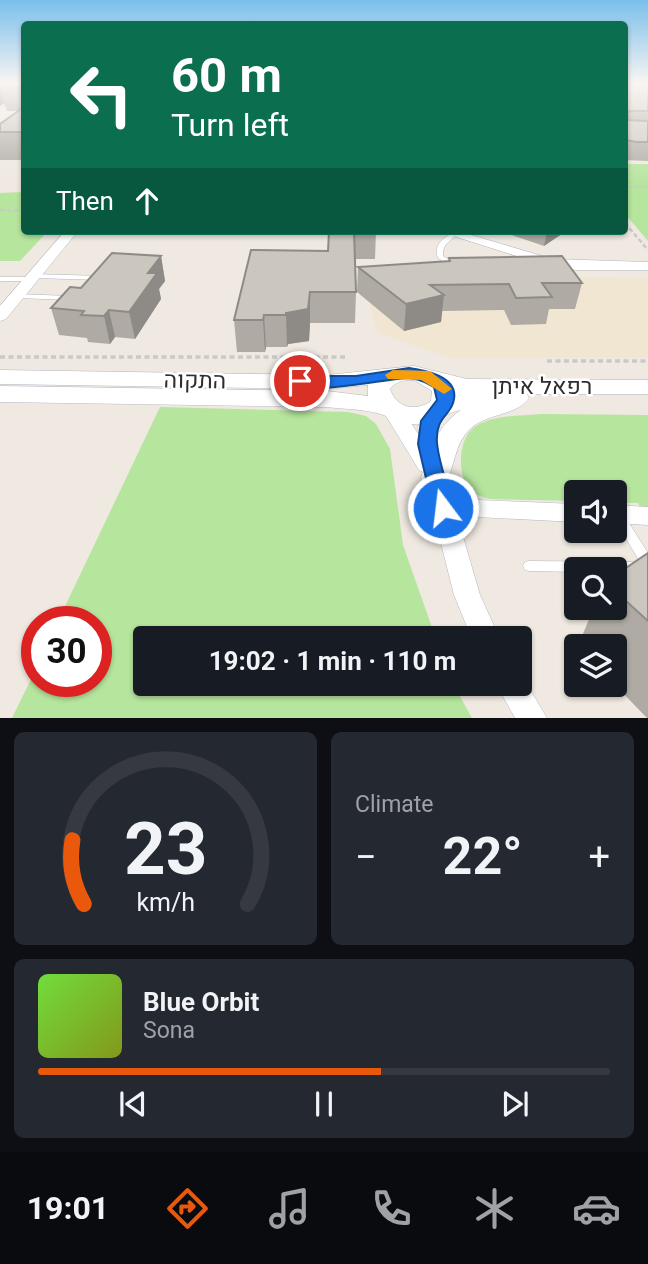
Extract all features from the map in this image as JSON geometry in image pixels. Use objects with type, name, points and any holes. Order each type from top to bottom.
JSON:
[{"type":"street","points":[[0,316],[69,235]]},
{"type":"street","points":[[454,235],[520,259],[577,265],[648,265]]},
{"type":"street","name":"התקוה","points":[[0,377],[327,382],[414,373],[439,399],[415,416],[327,399],[0,394]]},
{"type":"street","points":[[390,376],[380,383],[378,396],[389,409],[438,490],[564,511]]},
{"type":"street","name":"רפאל איתן","points":[[439,399],[467,386],[648,387]]},
{"type":"street","points":[[438,490],[444,443],[453,431],[463,420],[481,411],[503,407],[517,398]]},
{"type":"street","points":[[439,399],[428,428],[428,444],[467,595],[480,626]]},
{"type":"street","name":"רפאל איתן","points":[[439,399],[648,401]]},
{"type":"street","points":[[627,515],[648,516]]},
{"type":"street","points":[[518,696],[532,718]]},
{"type":"lane","points":[[448,235],[441,244],[440,257],[462,269]]},
{"type":"lane","points":[[0,279],[107,278],[101,288]]},
{"type":"lane","points":[[17,296],[81,298]]},
{"type":"lane","points":[[627,532],[648,566]]},
{"type":"lane","points":[[529,566],[648,566]]},
{"type":"path","points":[[628,187],[648,187]]},
{"type":"path","points":[[0,210],[21,211]]},
{"type":"path","points":[[628,227],[648,250]]},
{"type":"path","points":[[0,357],[346,357]]},
{"type":"path","points":[[547,361],[648,361]]},
{"type":"shaded area","points":[[415,275],[648,278],[648,358],[451,358],[378,333],[362,279]]},
{"type":"green space","points":[[628,164],[648,164],[648,241],[628,218]]},
{"type":"green space","points":[[21,192],[21,235],[44,235],[20,261],[0,261],[0,193]]},
{"type":"green space","points":[[160,407],[348,412],[366,416],[376,424],[390,449],[403,545],[431,626],[133,626],[133,696],[460,696],[472,718],[12,718],[22,697],[112,697],[112,606],[65,606]]},
{"type":"green space","points":[[541,414],[648,415],[648,522],[638,503],[627,503],[627,480],[564,480],[564,501],[490,499],[477,495],[469,489],[462,471],[461,453],[466,437],[476,426],[507,417]]},
{"type":"building","points":[[11,117],[21,117],[21,132],[0,132],[0,124]]},
{"type":"building","points":[[628,120],[648,121],[648,142],[628,140]]},
{"type":"building","points":[[329,235],[354,235],[356,292],[310,292],[308,309],[286,315],[264,315],[263,320],[234,320],[251,250],[328,251]]},
{"type":"building","points":[[112,253],[161,256],[148,273],[157,273],[129,312],[109,310],[104,316],[81,315],[84,311],[51,308],[70,287],[81,288]]},
{"type":"building","points":[[562,256],[582,283],[542,283],[552,297],[516,298],[509,284],[430,285],[444,295],[406,304],[358,267],[450,261],[449,258]]},
{"type":"building","points":[[648,553],[648,621],[627,602],[627,567]]},
{"type":"slow traffic","points":[[393,375],[424,375],[437,381],[444,389]]},
{"type":"route","points":[[300,381],[356,381],[414,373],[440,384],[445,390],[446,401],[430,421],[428,444],[443,508]]}]
